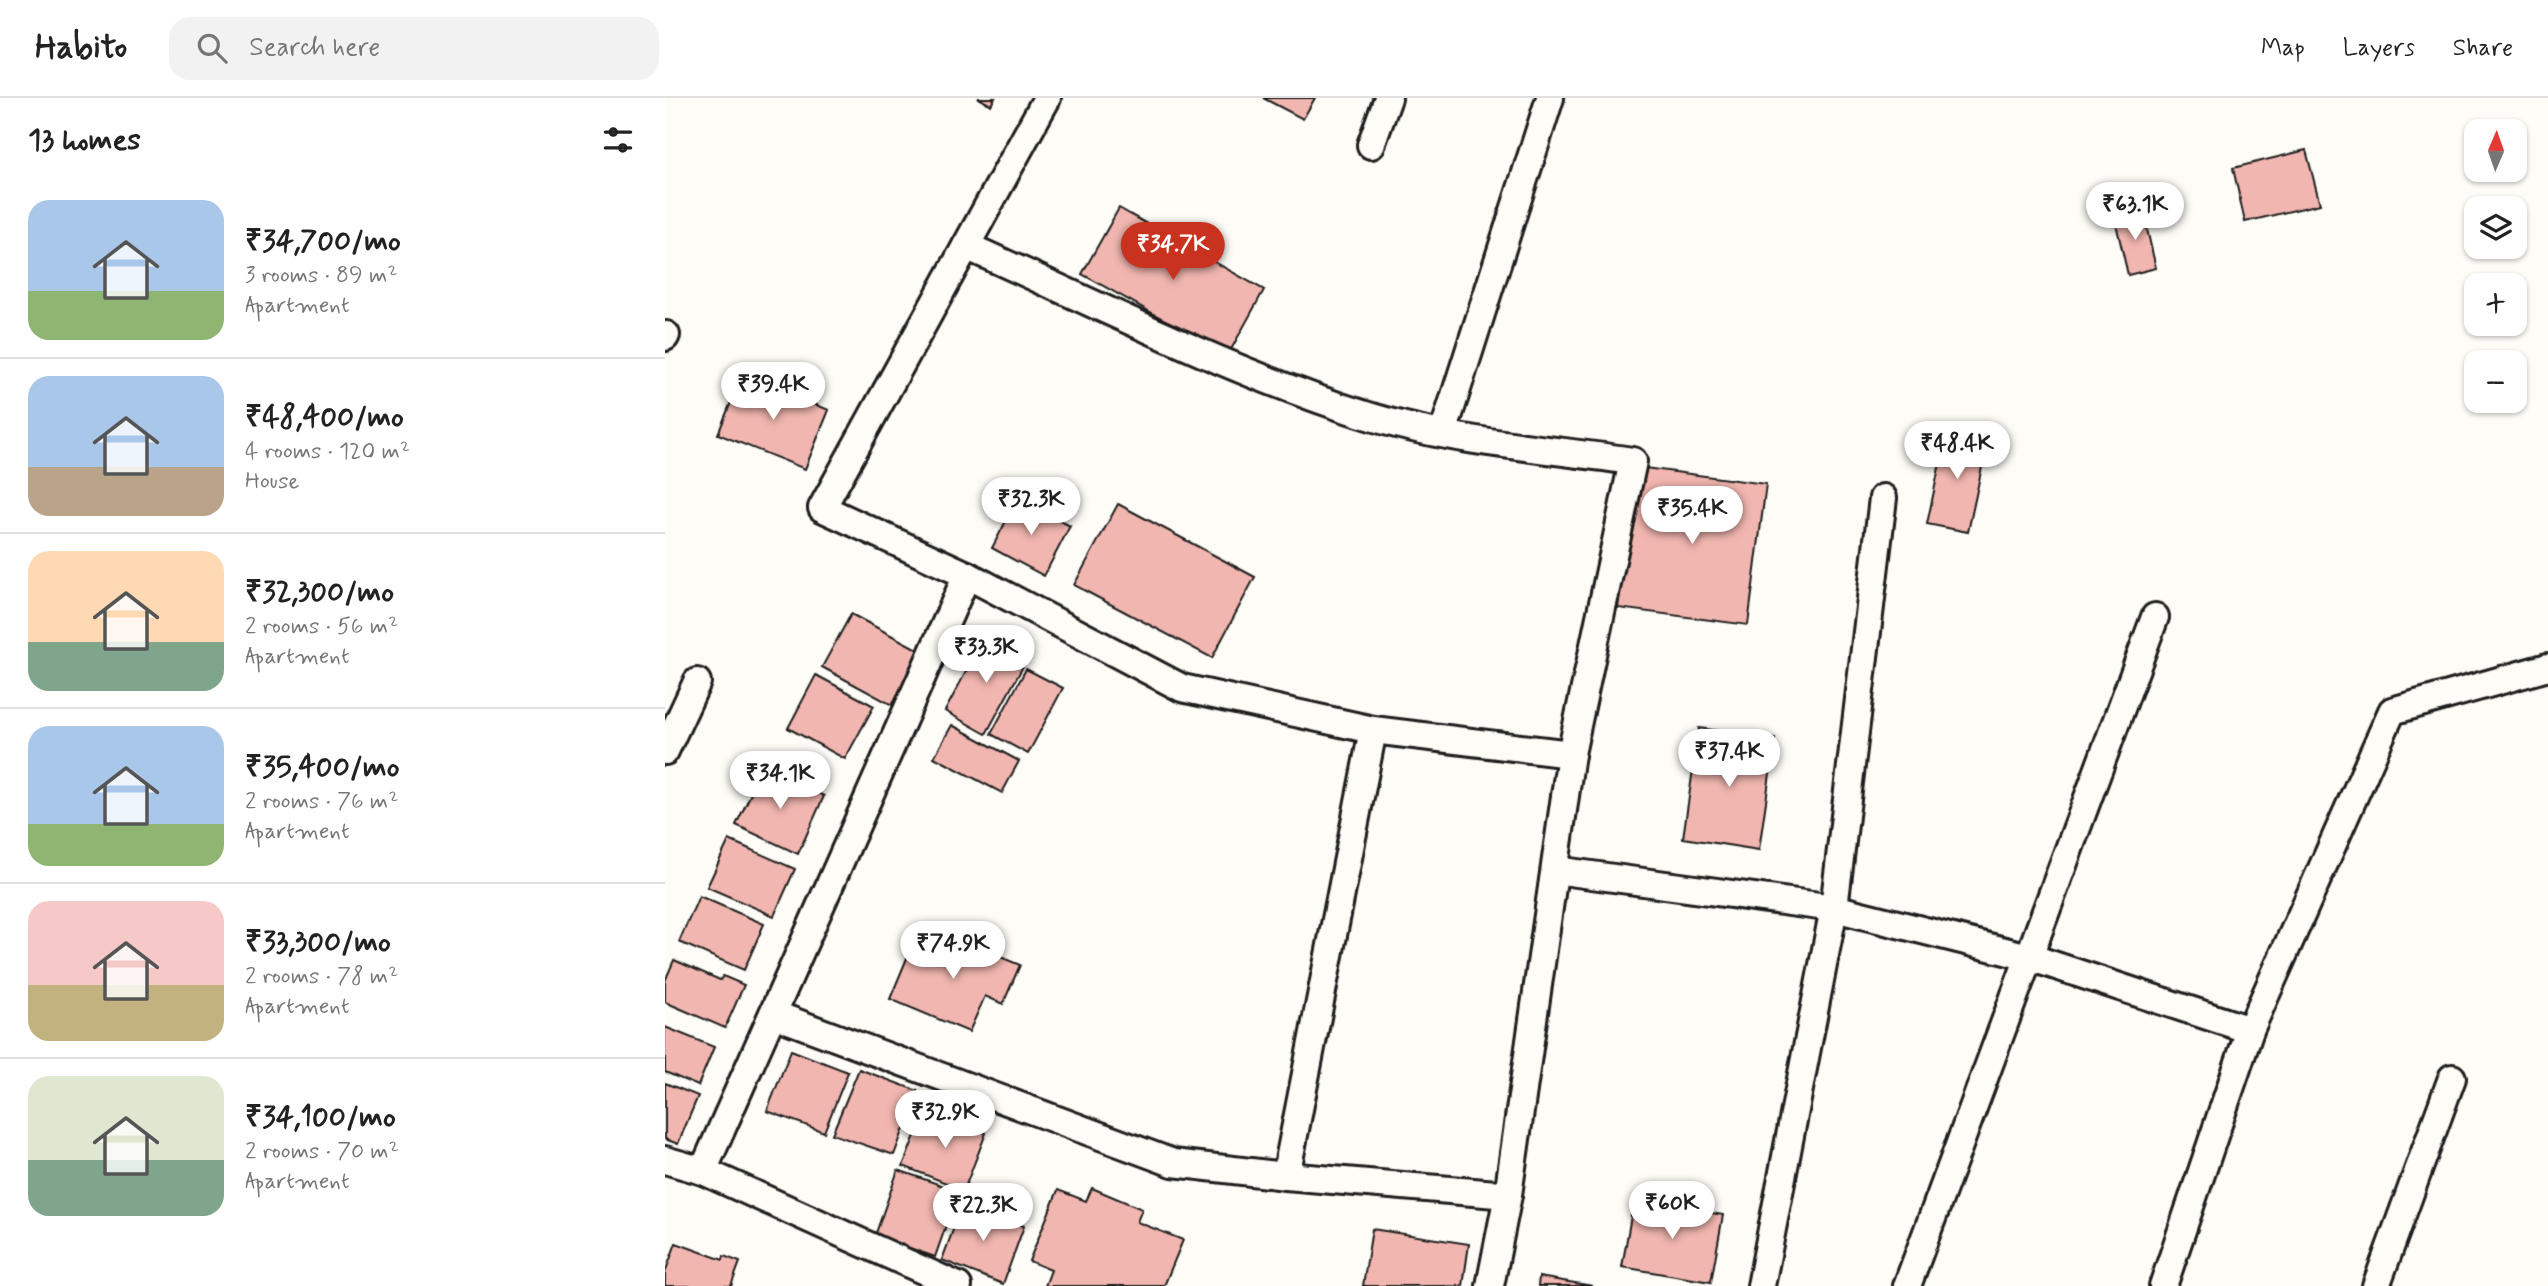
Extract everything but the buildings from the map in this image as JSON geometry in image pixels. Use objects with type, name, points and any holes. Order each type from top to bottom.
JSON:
[{"type":"street","points":[[1047,98],[822,508],[967,575],[1182,688],[1373,730],[1571,754]]},
{"type":"street","points":[[1371,145],[1388,98]]},
{"type":"street","points":[[1443,433],[1550,98]]},
{"type":"street","points":[[966,246],[1281,386],[1364,415],[1443,433],[1633,461],[1571,754],[1509,1195],[1490,1286]]},
{"type":"street","points":[[1761,1286],[1834,908],[1883,498]]},
{"type":"street","points":[[703,1171],[967,575]]},
{"type":"street","points":[[1907,1286],[2155,617]]},
{"type":"street","points":[[2163,1286],[2250,1030],[2392,711],[2548,667]]},
{"type":"street","points":[[665,751],[697,682]]},
{"type":"street","points":[[1286,1176],[1373,730]]},
{"type":"street","points":[[1555,870],[1834,908],[2029,957],[2250,1030]]},
{"type":"street","points":[[773,1014],[1173,1163],[1286,1176],[1509,1195]]},
{"type":"street","points":[[2376,1286],[2452,1078]]},
{"type":"street","points":[[665,1160],[703,1171],[958,1286]]}]
